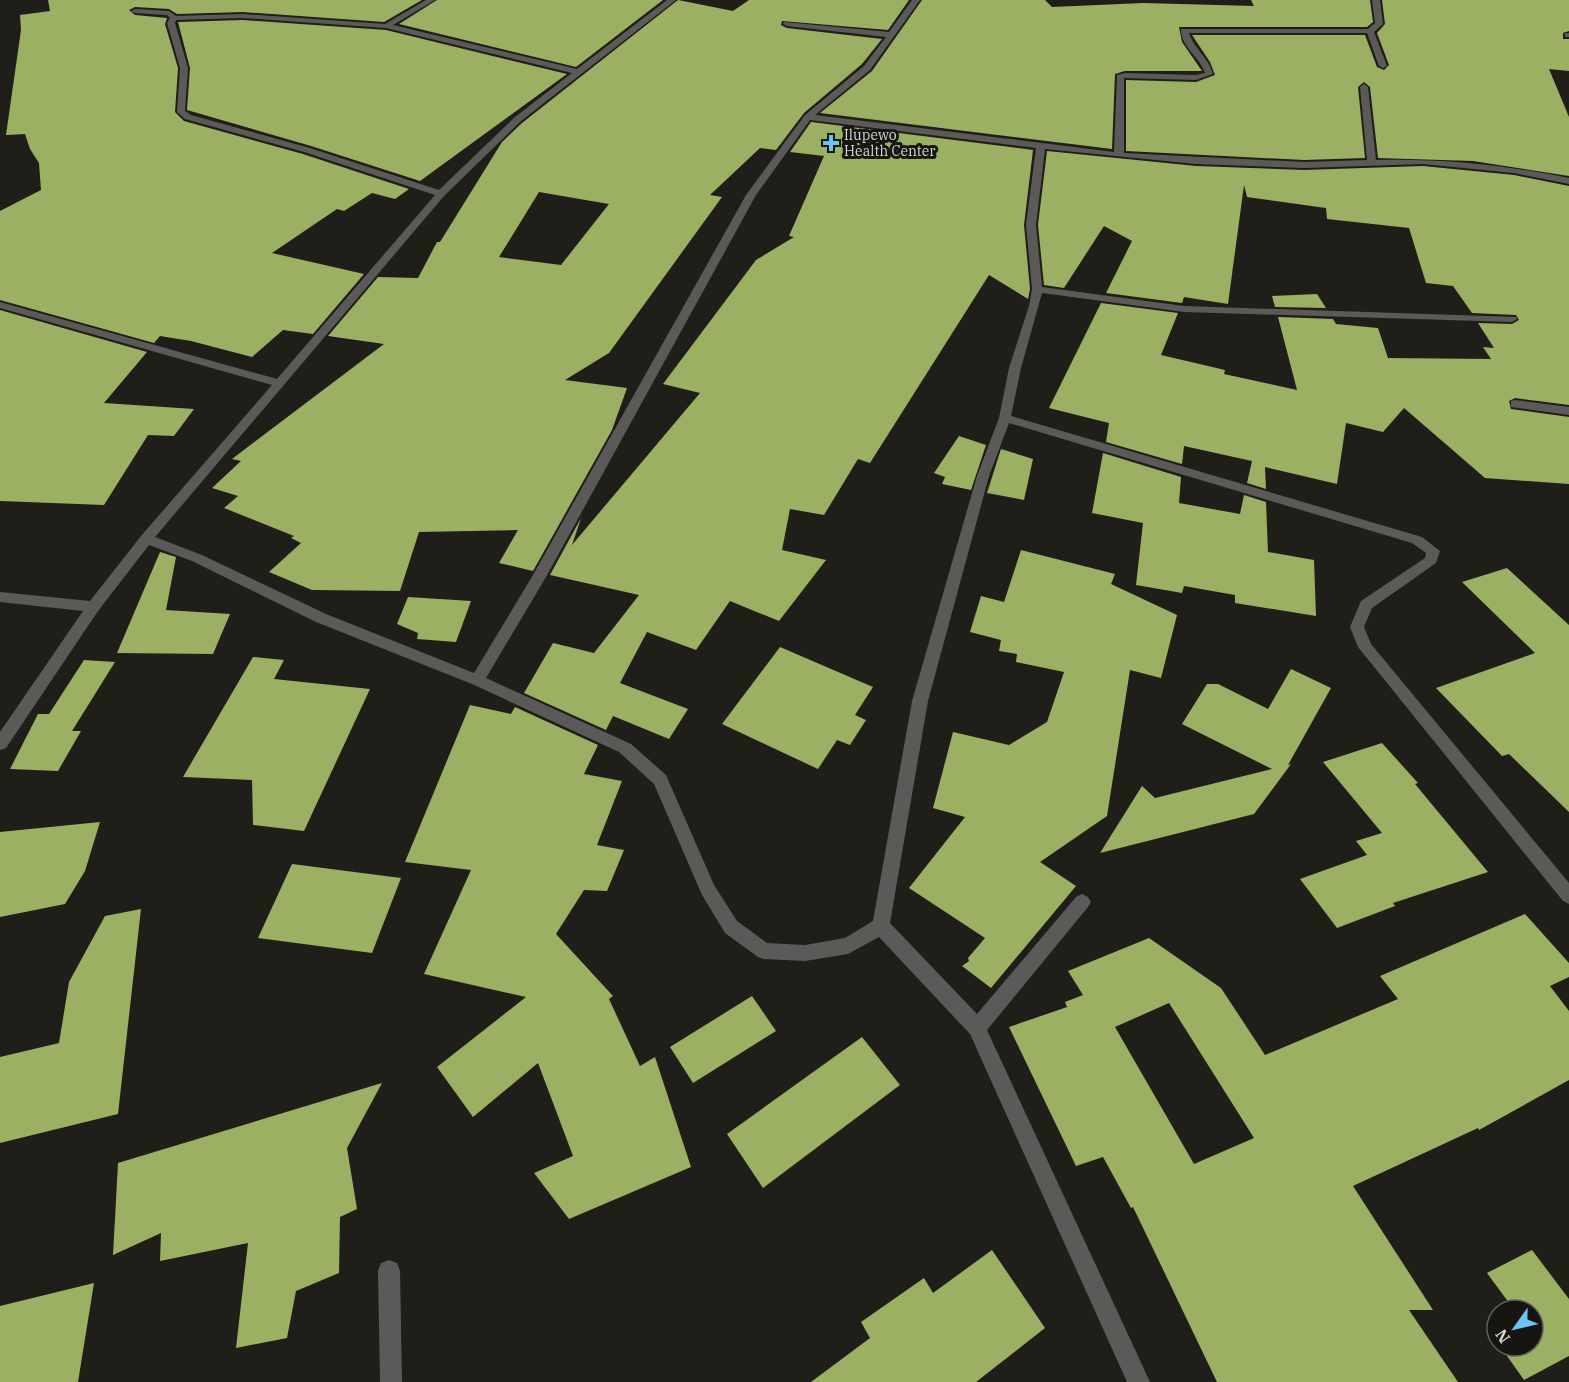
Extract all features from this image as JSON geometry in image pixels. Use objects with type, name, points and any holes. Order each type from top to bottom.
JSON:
[{"type":"street","points":[[386,26],[431,0]]},
{"type":"street","points":[[0,744],[93,606],[146,539],[441,194],[518,119],[672,0]]},
{"type":"street","points":[[477,680],[539,577],[751,195],[808,117],[867,68],[916,0]]},
{"type":"street","points":[[1119,155],[1120,77],[1125,75],[1196,78],[1209,74],[1207,64],[1185,38],[1184,31],[1370,31],[1379,24],[1376,0]]},
{"type":"street","points":[[135,11],[169,13],[174,18],[243,16],[386,26],[578,72]]},
{"type":"street","points":[[174,18],[171,23],[184,68],[181,112],[188,117],[307,150],[441,194]]},
{"type":"street","points":[[787,24],[891,35]]},
{"type":"street","points":[[1370,31],[1383,66]]},
{"type":"street","points":[[1365,87],[1372,164]]},
{"type":"street","points":[[808,117],[1119,155],[1196,161],[1372,164],[1423,161],[1514,170],[1569,181]]},
{"type":"street","points":[[146,539],[197,558],[321,618],[477,680],[625,748],[660,780],[708,890],[731,927],[764,951],[805,953],[848,946],[881,926],[920,701],[983,476],[1005,418],[1015,368],[1031,320],[1037,289],[1031,225],[1041,147]]},
{"type":"street","points":[[1037,289],[1184,309],[1512,319]]},
{"type":"street","points":[[0,305],[279,383]]},
{"type":"street","points":[[1515,404],[1569,411]]},
{"type":"street","points":[[1005,418],[1417,540],[1433,551],[1431,560],[1366,605],[1357,627],[1365,647],[1569,896]]},
{"type":"street","points":[[0,597],[93,606]]},
{"type":"street","points":[[977,1028],[1082,902]]},
{"type":"street","points":[[881,926],[977,1028],[1139,1382]]},
{"type":"street","points":[[388,1271],[391,1382]]},
{"type":"building","points":[[48,0],[422,0],[384,22],[243,12],[177,14],[169,9],[135,7],[129,10],[135,15],[167,18],[165,24],[178,68],[175,112],[184,121],[303,154],[409,189],[395,199],[372,193],[344,211],[337,209],[272,253],[364,274],[313,334],[283,330],[252,357],[191,341],[160,336],[154,343],[0,300],[0,211],[41,190],[39,163],[30,149],[25,134],[6,135],[21,30],[20,15],[50,11]]},
{"type":"building","points":[[437,0],[663,0],[576,67],[399,24]]},
{"type":"building","points":[[678,0],[733,11],[749,0],[909,0],[888,30],[782,21],[781,25],[787,28],[882,39],[862,64],[804,113],[776,150],[760,148],[710,195],[722,197],[609,353],[565,380],[627,388],[612,430],[533,571],[499,563],[518,530],[419,532],[400,591],[312,590],[269,572],[301,543],[291,538],[294,536],[224,508],[238,496],[212,488],[241,461],[232,459],[384,344],[328,336],[378,277],[418,278],[437,242],[440,242],[502,142],[522,123]],"holes":[[[539,192],[609,204],[561,265],[499,257]]]},
{"type":"building","points":[[922,0],[1045,0],[1052,7],[1143,3],[1254,6],[1251,0],[1370,0],[1373,22],[1367,27],[1179,27],[1182,42],[1202,71],[1125,71],[1115,74],[1112,149],[820,113],[872,71]]},
{"type":"building","points":[[1382,0],[1569,0],[1569,31],[1563,33],[1563,39],[1569,39],[1569,71],[1549,69],[1569,117],[1569,176],[1473,161],[1378,158],[1370,87],[1364,82],[1358,87],[1365,158],[1304,160],[1126,151],[1126,80],[1196,82],[1215,75],[1210,62],[1192,35],[1365,35],[1377,67],[1384,70],[1389,65],[1377,33],[1385,24]]},
{"type":"building","points":[[243,20],[386,30],[567,74],[420,181],[187,110],[190,68],[178,22]]},
{"type":"building","points":[[811,122],[1033,150],[1024,225],[1030,289],[1028,299],[989,275],[870,463],[858,459],[824,515],[790,509],[782,550],[826,560],[779,621],[730,601],[696,650],[647,632],[620,683],[688,709],[669,739],[613,716],[606,730],[524,693],[553,643],[594,653],[639,595],[550,575],[581,518],[572,545],[700,393],[663,384],[756,260],[794,237],[789,236],[824,156],[790,152]]},
{"type":"building","points":[[1047,151],[1196,166],[1304,170],[1423,166],[1514,175],[1569,186],[1569,405],[1515,398],[1509,401],[1511,409],[1569,417],[1569,484],[1485,478],[1404,408],[1383,432],[1346,423],[1337,484],[1265,467],[1266,489],[1247,483],[1252,461],[1184,446],[1182,464],[1106,442],[1109,423],[1049,408],[1101,303],[1178,313],[1161,355],[1225,370],[1224,374],[1297,390],[1278,317],[1333,319],[1336,324],[1378,328],[1388,358],[1491,359],[1483,347],[1494,348],[1478,323],[1512,324],[1519,320],[1516,315],[1472,313],[1453,286],[1426,283],[1409,228],[1327,219],[1326,208],[1247,197],[1244,185],[1228,304],[1184,297],[1182,303],[1106,293],[1132,241],[1104,226],[1064,288],[1044,285],[1038,225]]},
{"type":"building","points":[[1317,294],[1326,308],[1275,307],[1272,296]]},
{"type":"building","points":[[0,310],[147,352],[104,403],[194,409],[174,436],[148,435],[104,505],[0,501]]},
{"type":"building","points":[[959,436],[986,445],[971,490],[942,484],[945,477],[934,473]]},
{"type":"building","points":[[1001,449],[1033,459],[1024,500],[987,493]]},
{"type":"building","points":[[1103,453],[1181,477],[1179,503],[1240,514],[1244,495],[1266,502],[1268,552],[1314,560],[1316,616],[1235,603],[1235,595],[1184,586],[1182,593],[1136,585],[1143,523],[1092,513]]},
{"type":"building","points":[[1021,550],[1115,574],[1111,584],[1177,615],[1161,678],[1130,670],[1107,816],[1040,862],[1076,886],[991,988],[962,966],[969,961],[968,958],[985,938],[909,888],[965,817],[933,808],[953,732],[1009,745],[1047,722],[1064,672],[1016,662],[1017,654],[999,651],[1001,640],[970,632],[981,596],[1004,602]]},
{"type":"building","points":[[160,552],[176,557],[166,610],[230,614],[213,654],[117,653]]},
{"type":"building","points":[[1507,568],[1569,625],[1569,812],[1509,754],[1502,756],[1436,688],[1535,653],[1462,582]]},
{"type":"building","points":[[408,597],[471,601],[456,642],[417,639],[418,633],[397,624]]},
{"type":"building","points":[[780,647],[873,687],[855,715],[866,720],[850,745],[837,740],[818,769],[722,724]]},
{"type":"building","points":[[253,657],[284,660],[274,679],[370,689],[304,831],[253,825],[252,780],[183,777]]},
{"type":"building","points":[[84,660],[115,662],[72,731],[81,731],[58,771],[10,769],[38,714],[49,714]]},
{"type":"building","points":[[1291,669],[1331,688],[1288,765],[1291,764],[1254,814],[1100,853],[1142,786],[1155,798],[1272,769],[1182,724],[1207,684],[1218,684],[1268,709]]},
{"type":"building","points":[[470,705],[511,714],[515,707],[598,745],[584,774],[622,781],[597,845],[624,850],[607,891],[584,890],[556,934],[613,996],[609,999],[640,1066],[655,1057],[691,1167],[569,1219],[534,1173],[573,1156],[538,1063],[473,1117],[437,1067],[526,997],[424,974],[471,870],[405,862]]},
{"type":"building","points":[[1382,743],[1418,783],[1415,784],[1488,872],[1393,903],[1395,906],[1337,928],[1300,879],[1367,855],[1356,841],[1382,833],[1323,762]]},
{"type":"building","points":[[100,822],[85,871],[65,904],[0,917],[0,832]]},
{"type":"building","points":[[292,864],[401,878],[372,953],[258,938]]},
{"type":"building","points":[[141,909],[118,1114],[0,1143],[0,1057],[59,1043],[69,982],[105,916]]},
{"type":"building","points":[[1525,914],[1569,963],[1569,977],[1550,986],[1569,1011],[1569,1080],[1479,1130],[1478,1128],[1353,1186],[1433,1310],[1409,1310],[1458,1382],[1217,1382],[1133,1207],[1131,1208],[1103,1157],[1076,1166],[1009,1027],[1067,1007],[1065,1002],[1083,995],[1068,971],[1149,938],[1221,988],[1265,1055],[1398,999],[1380,976]],"holes":[[[1169,1003],[1254,1138],[1194,1164],[1115,1027]]]},
{"type":"building","points":[[752,996],[776,1031],[693,1083],[670,1047]]},
{"type":"building","points":[[862,1037],[900,1085],[763,1188],[727,1134]]},
{"type":"building","points":[[382,1083],[347,1148],[357,1209],[340,1217],[339,1273],[296,1291],[287,1338],[236,1348],[248,1243],[160,1261],[161,1233],[113,1255],[118,1163]]},
{"type":"building","points":[[992,1250],[1045,1328],[976,1382],[811,1382],[870,1338],[861,1322],[924,1278],[933,1293]]},
{"type":"building","points":[[1532,1250],[1569,1299],[1569,1356],[1524,1380],[1508,1358],[1545,1358],[1545,1298],[1505,1298],[1487,1273]]},
{"type":"building","points":[[94,1283],[78,1382],[0,1382],[0,1306]]},
{"type":"place","name":"Ilupewo Health Center","points":[[831,143]]}]
